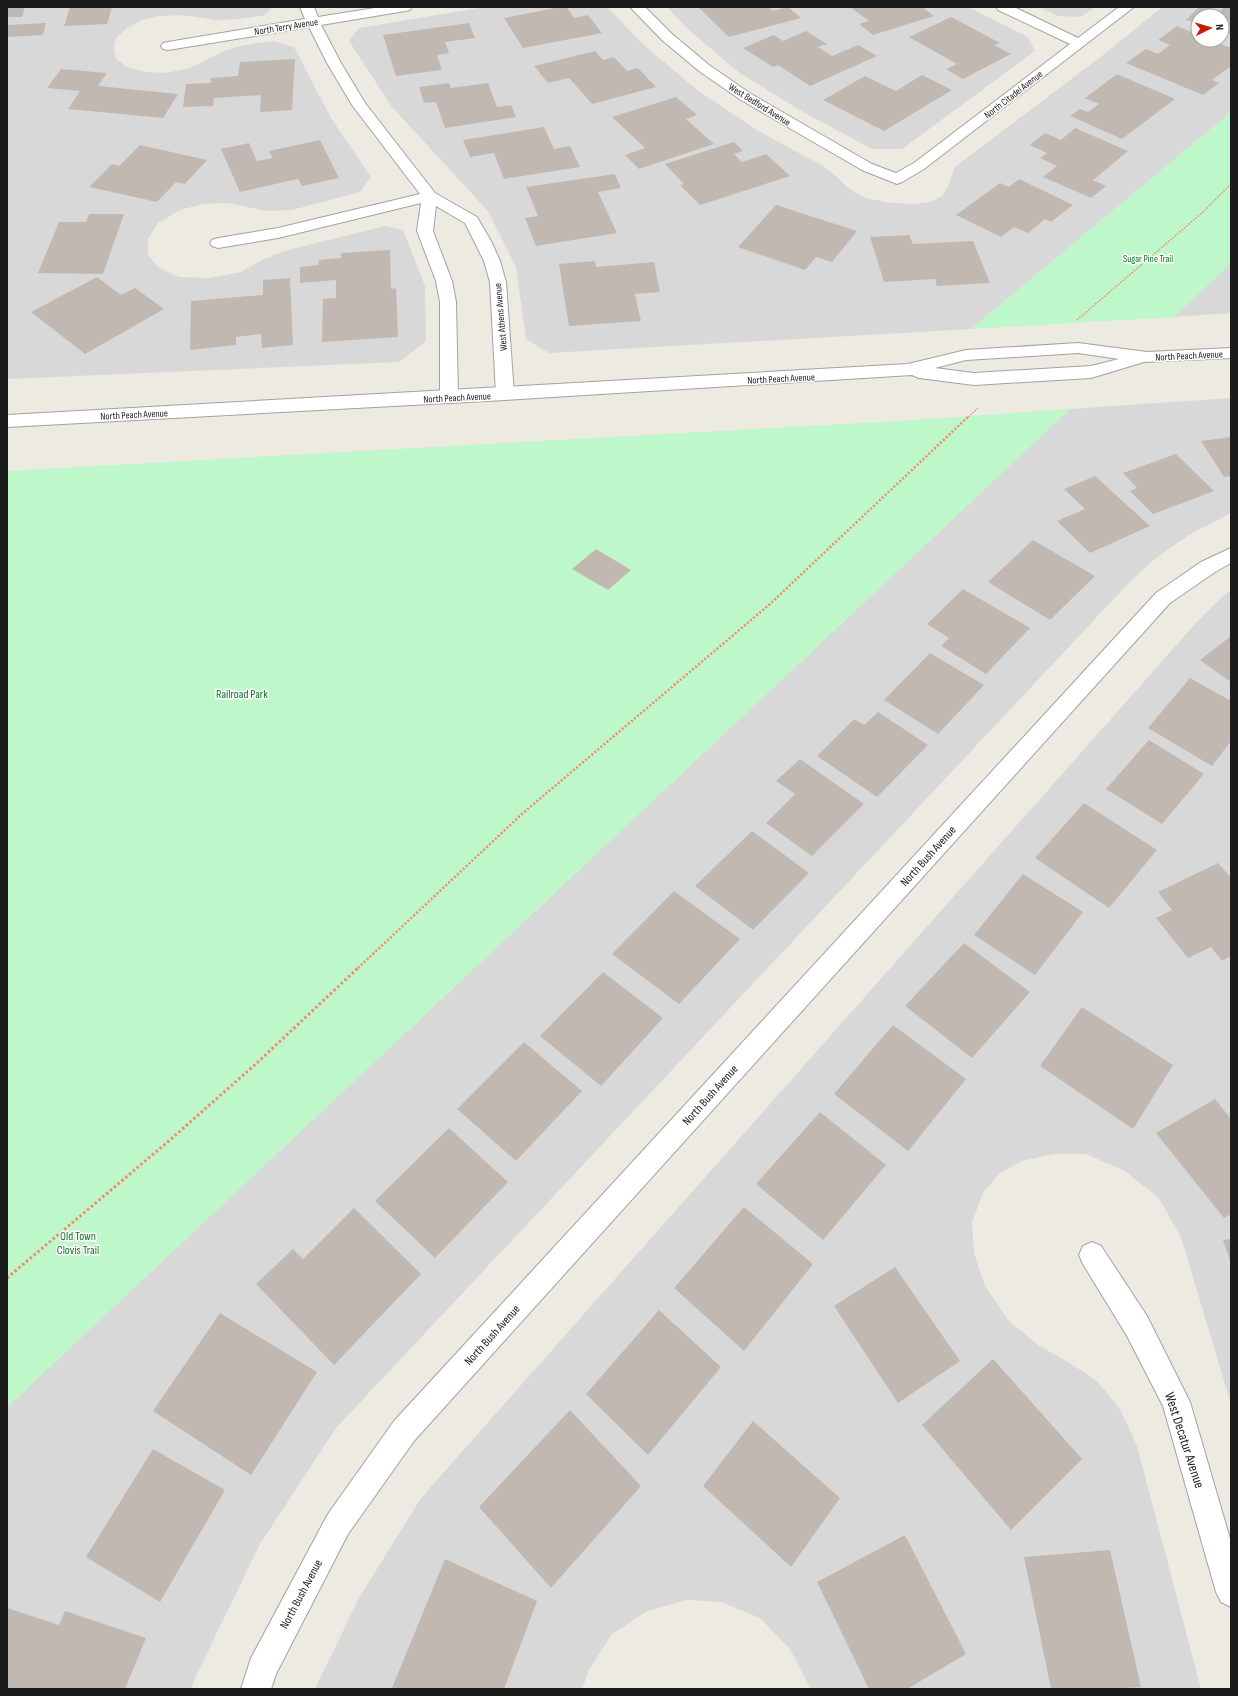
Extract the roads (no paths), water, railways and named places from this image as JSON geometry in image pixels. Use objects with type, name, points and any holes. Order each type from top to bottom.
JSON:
[{"type":"street","name":"West Athens Avenue","points":[[307,7],[334,63],[359,105],[430,196],[471,220],[483,241],[492,261],[498,282],[505,394]]},
{"type":"street","name":"North Terry Avenue","points":[[168,46],[405,7]]},
{"type":"street","name":"West Bedford Avenue","points":[[637,7],[668,37],[704,68],[746,97],[867,167],[897,179]]},
{"type":"street","points":[[1003,7],[1079,43]]},
{"type":"street","name":"North Citadel Avenue","points":[[897,179],[919,166],[1127,7]]},
{"type":"street","points":[[218,243],[278,233],[430,196],[425,231],[444,281],[448,302],[449,397]]},
{"type":"street","name":"North Peach Avenue","points":[[7,421],[908,370],[966,355],[1042,350],[1078,348],[1147,357],[1231,353]]},
{"type":"street","name":"North Peach Avenue","points":[[908,370],[974,379],[1013,377],[1091,372],[1147,357]]},
{"type":"street","name":"North Bush Avenue","points":[[256,1689],[262,1669],[338,1524],[404,1431],[1164,598],[1208,567],[1231,555]]},
{"type":"street","name":"West Decatur Avenue","points":[[1092,1255],[1137,1326],[1176,1402],[1231,1592]]},
{"type":"park label","name":"Sugar Pine Trail","points":[[1148,258]]},
{"type":"park label","name":"Railroad Park","points":[[242,694]]},
{"type":"park label","name":"Old Town Clovis Trail","points":[[78,1243]]}]
